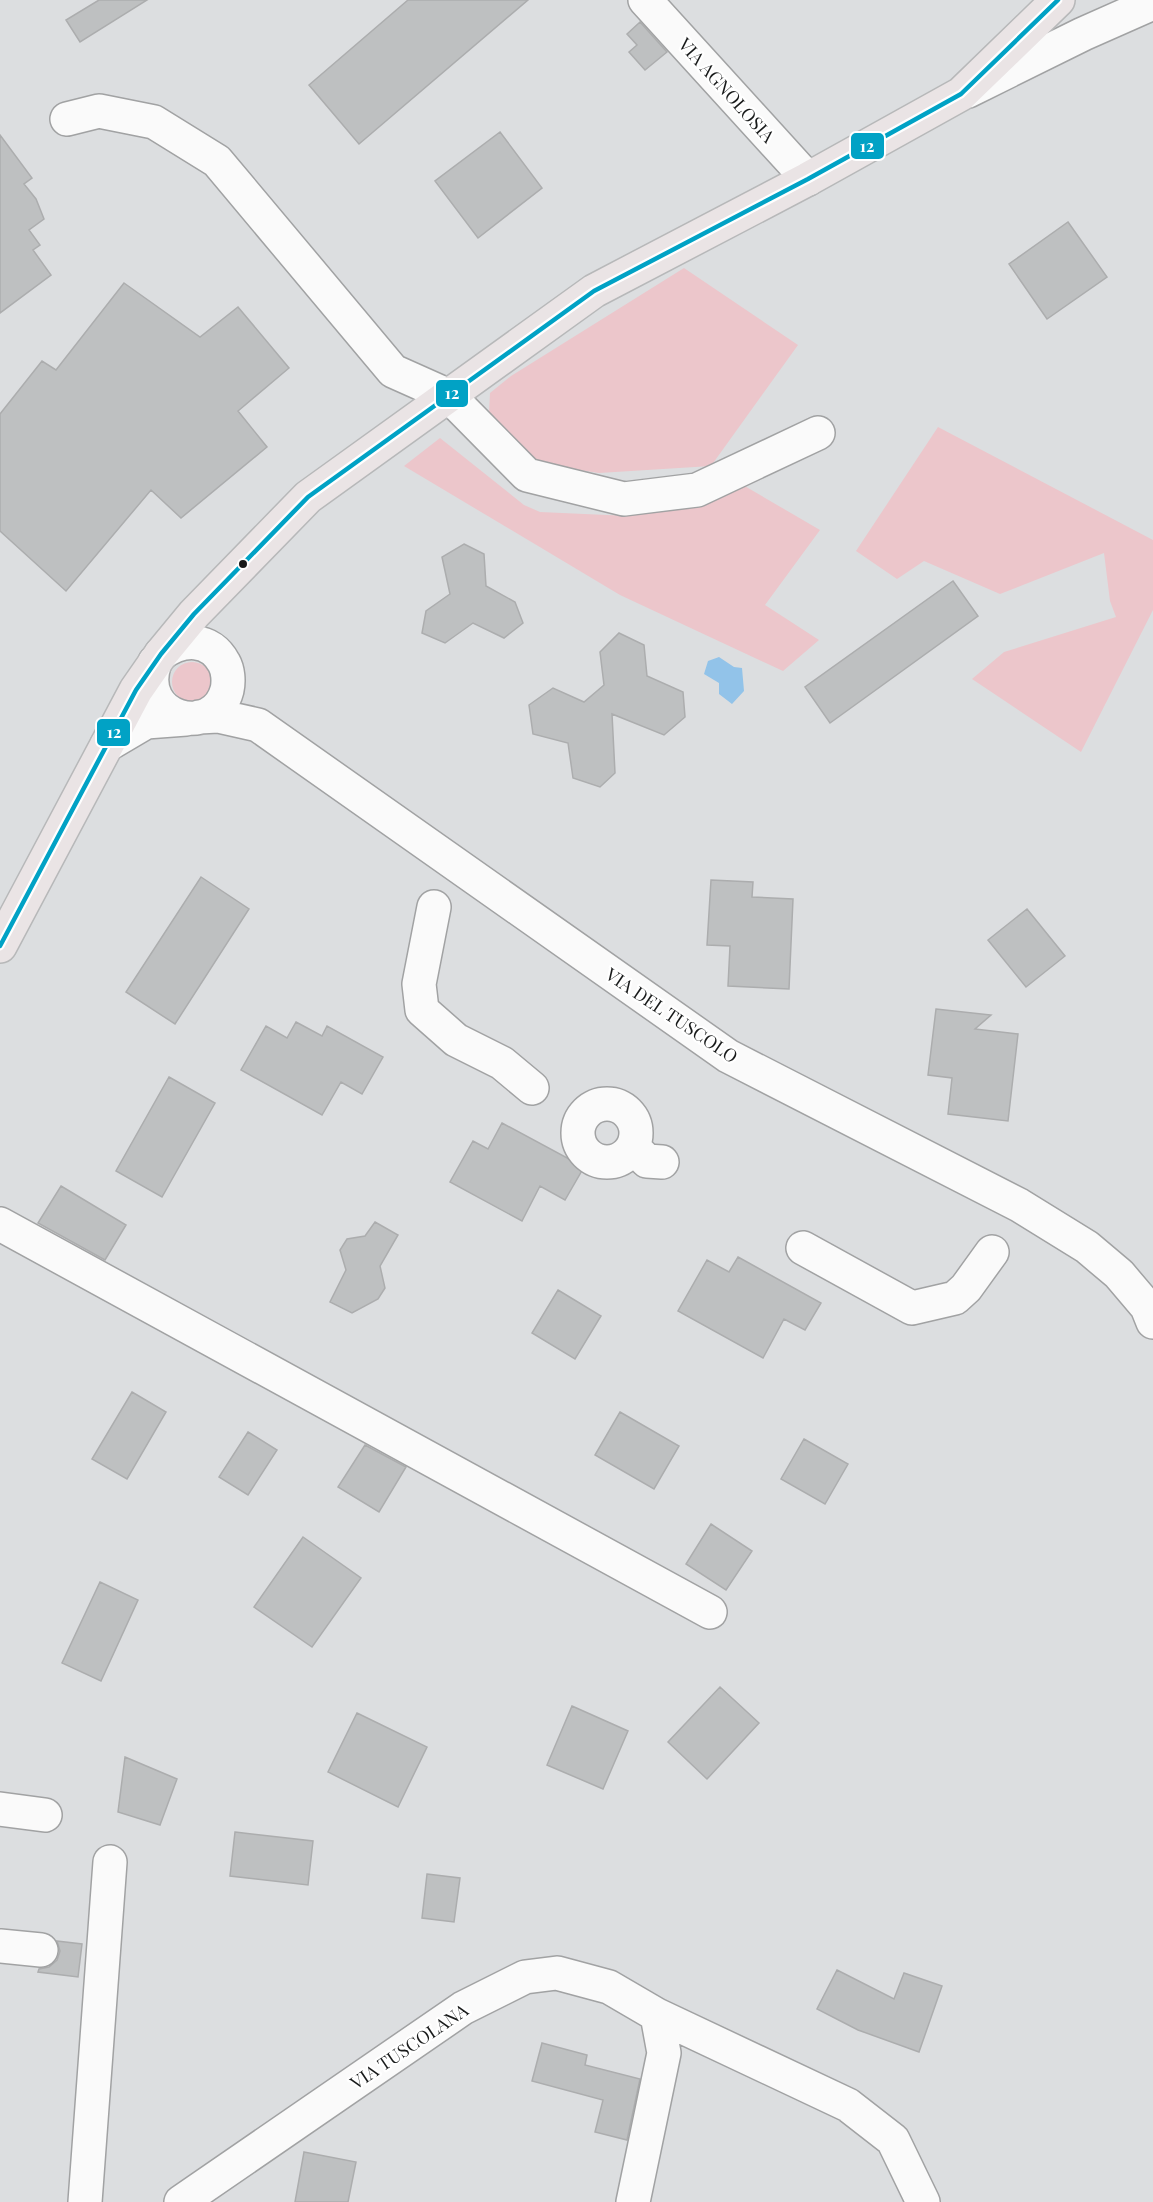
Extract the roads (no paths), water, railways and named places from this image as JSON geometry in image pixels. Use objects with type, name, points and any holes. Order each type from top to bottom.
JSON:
[{"type":"main road","points":[[0,946],[107,745],[158,658],[218,588],[308,497],[594,291],[808,179],[961,94],[1054,4]]},
{"type":"street","name":"VIA AGNOLOSIA","points":[[645,0],[808,179]]},
{"type":"street","points":[[961,94],[1083,34],[1153,3]]},
{"type":"street","points":[[1054,4],[1083,34]]},
{"type":"street","points":[[67,119],[99,111],[154,122],[217,161],[393,371],[449,396],[527,475],[624,499],[697,490],[818,433]]},
{"type":"street","points":[[218,588],[213,609],[226,667],[228,679],[225,696],[218,706],[192,718],[166,711],[158,703],[151,680],[158,658],[182,642],[195,642],[216,652],[226,667],[258,725]]},
{"type":"street","points":[[107,745],[146,722],[218,716],[258,725]]},
{"type":"street","name":"VIA DEL TUSCOLO","points":[[258,725],[728,1056],[1019,1205],[1087,1247],[1119,1274],[1147,1307],[1153,1322]]},
{"type":"street","points":[[434,907],[419,984],[422,1010],[456,1040],[502,1063],[532,1088]]},
{"type":"street","points":[[633,1147],[647,1161],[662,1162]]},
{"type":"street","points":[[0,1224],[710,1612]]},
{"type":"street","points":[[803,1248],[912,1308],[954,1298],[966,1288],[992,1252]]},
{"type":"street","points":[[0,1809],[45,1815]]},
{"type":"street","points":[[85,2202],[110,1862]]},
{"type":"street","points":[[0,1946],[41,1950]]},
{"type":"street","name":"VIA TUSCOLANA","points":[[181,2202],[463,2008],[525,1977],[557,1973],[609,1987],[657,2015],[848,2104],[893,2140],[923,2202]]},
{"type":"street","points":[[633,2202],[664,2053],[657,2015]]},
{"type":"water","points":[[719,657],[734,667],[742,668],[744,691],[732,704],[719,694],[719,683],[704,674],[708,661]]}]
